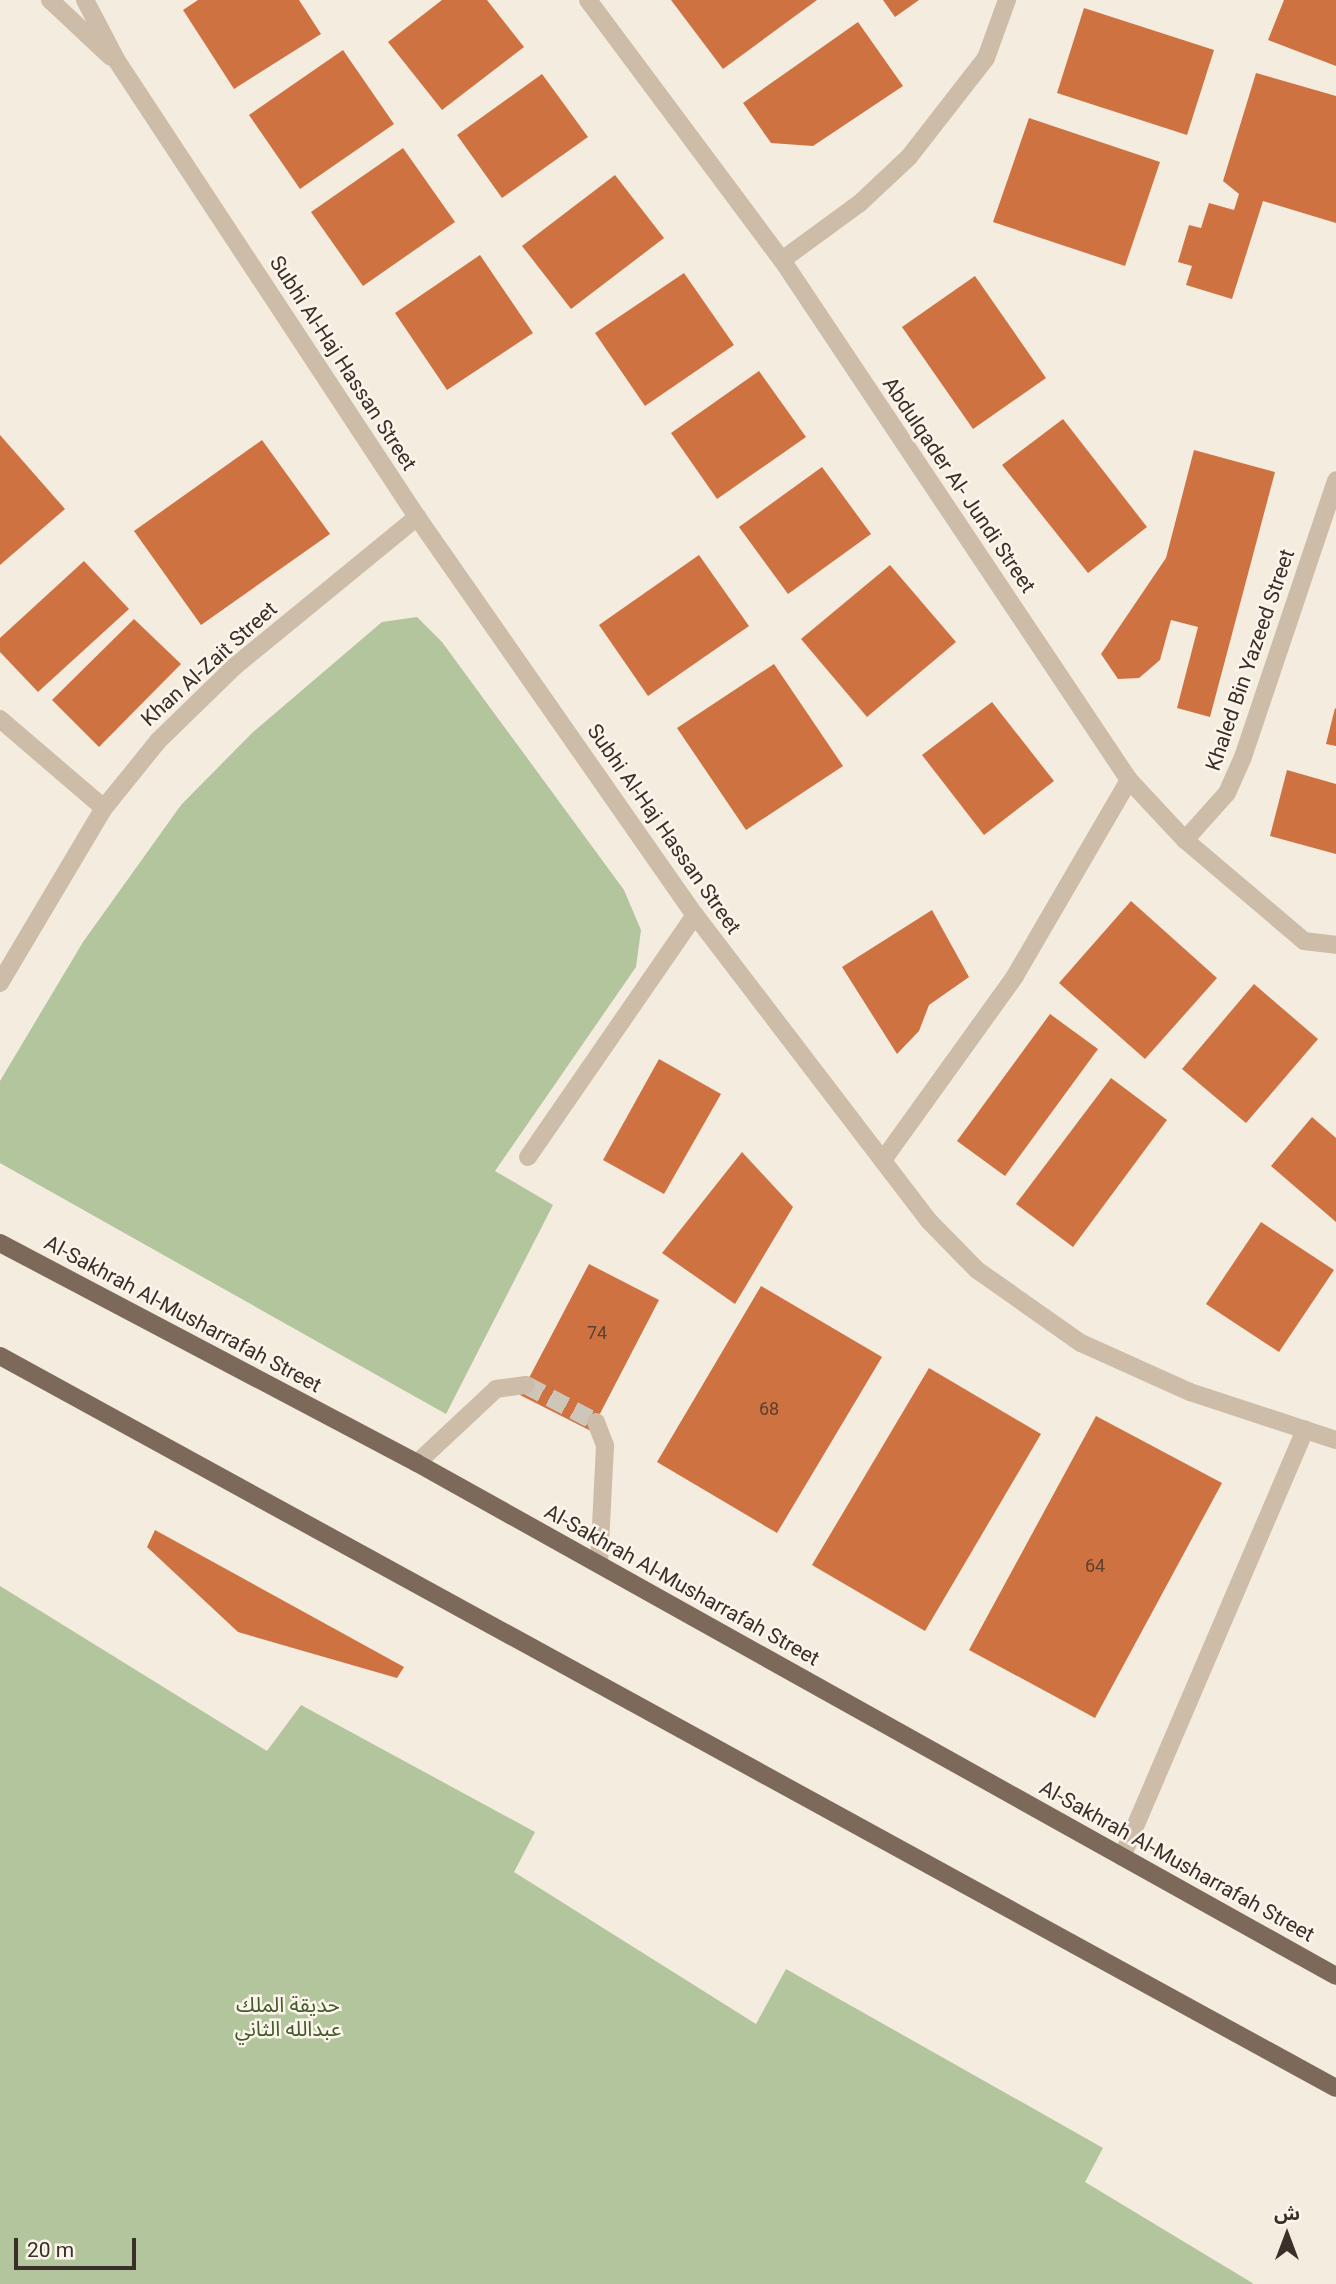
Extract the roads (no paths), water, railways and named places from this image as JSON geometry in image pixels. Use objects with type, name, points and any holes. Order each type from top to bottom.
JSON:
[{"type":"main road","name":"Al-Sakhrah Al-Musharrafah Street","points":[[0,1243],[417,1463],[1336,1976]]},
{"type":"main road","points":[[0,1356],[1336,2088]]},
{"type":"street","name":"Subhi Al-Haj Hassan Street","points":[[50,0],[117,61]]},
{"type":"street","name":"Subhi Al-Haj Hassan Street","points":[[85,0],[117,61],[417,517],[695,915],[929,1222],[1032,1314],[1190,1392],[1336,1440]]},
{"type":"street","name":"Abdulqader Al- Jundi Street","points":[[588,0],[782,260],[1129,780],[1185,840],[1304,941],[1336,945]]},
{"type":"street","points":[[782,260],[860,203],[935,127],[986,58],[1007,0]]},
{"type":"street","name":"Khaled Bin Yazeed Street","points":[[1185,840],[1222,801],[1243,758],[1336,480]]},
{"type":"street","name":"Khan Al-Zait Street","points":[[0,983],[104,808],[158,741],[234,667],[417,517]]},
{"type":"street","points":[[0,719],[104,808]]},
{"type":"street","points":[[883,1160],[1015,976],[1129,780]]},
{"type":"street","points":[[528,1157],[695,915]]},
{"type":"street","points":[[417,1463],[496,1389],[526,1385]]},
{"type":"street","points":[[596,1422],[605,1446],[598,1564]]},
{"type":"street","points":[[1122,1857],[1305,1430]]},
{"type":"tunnel","points":[[526,1385],[596,1422]]},
{"type":"park label","name":"حديقة الملك عبدالله الثاني","points":[[288,2017]]}]
